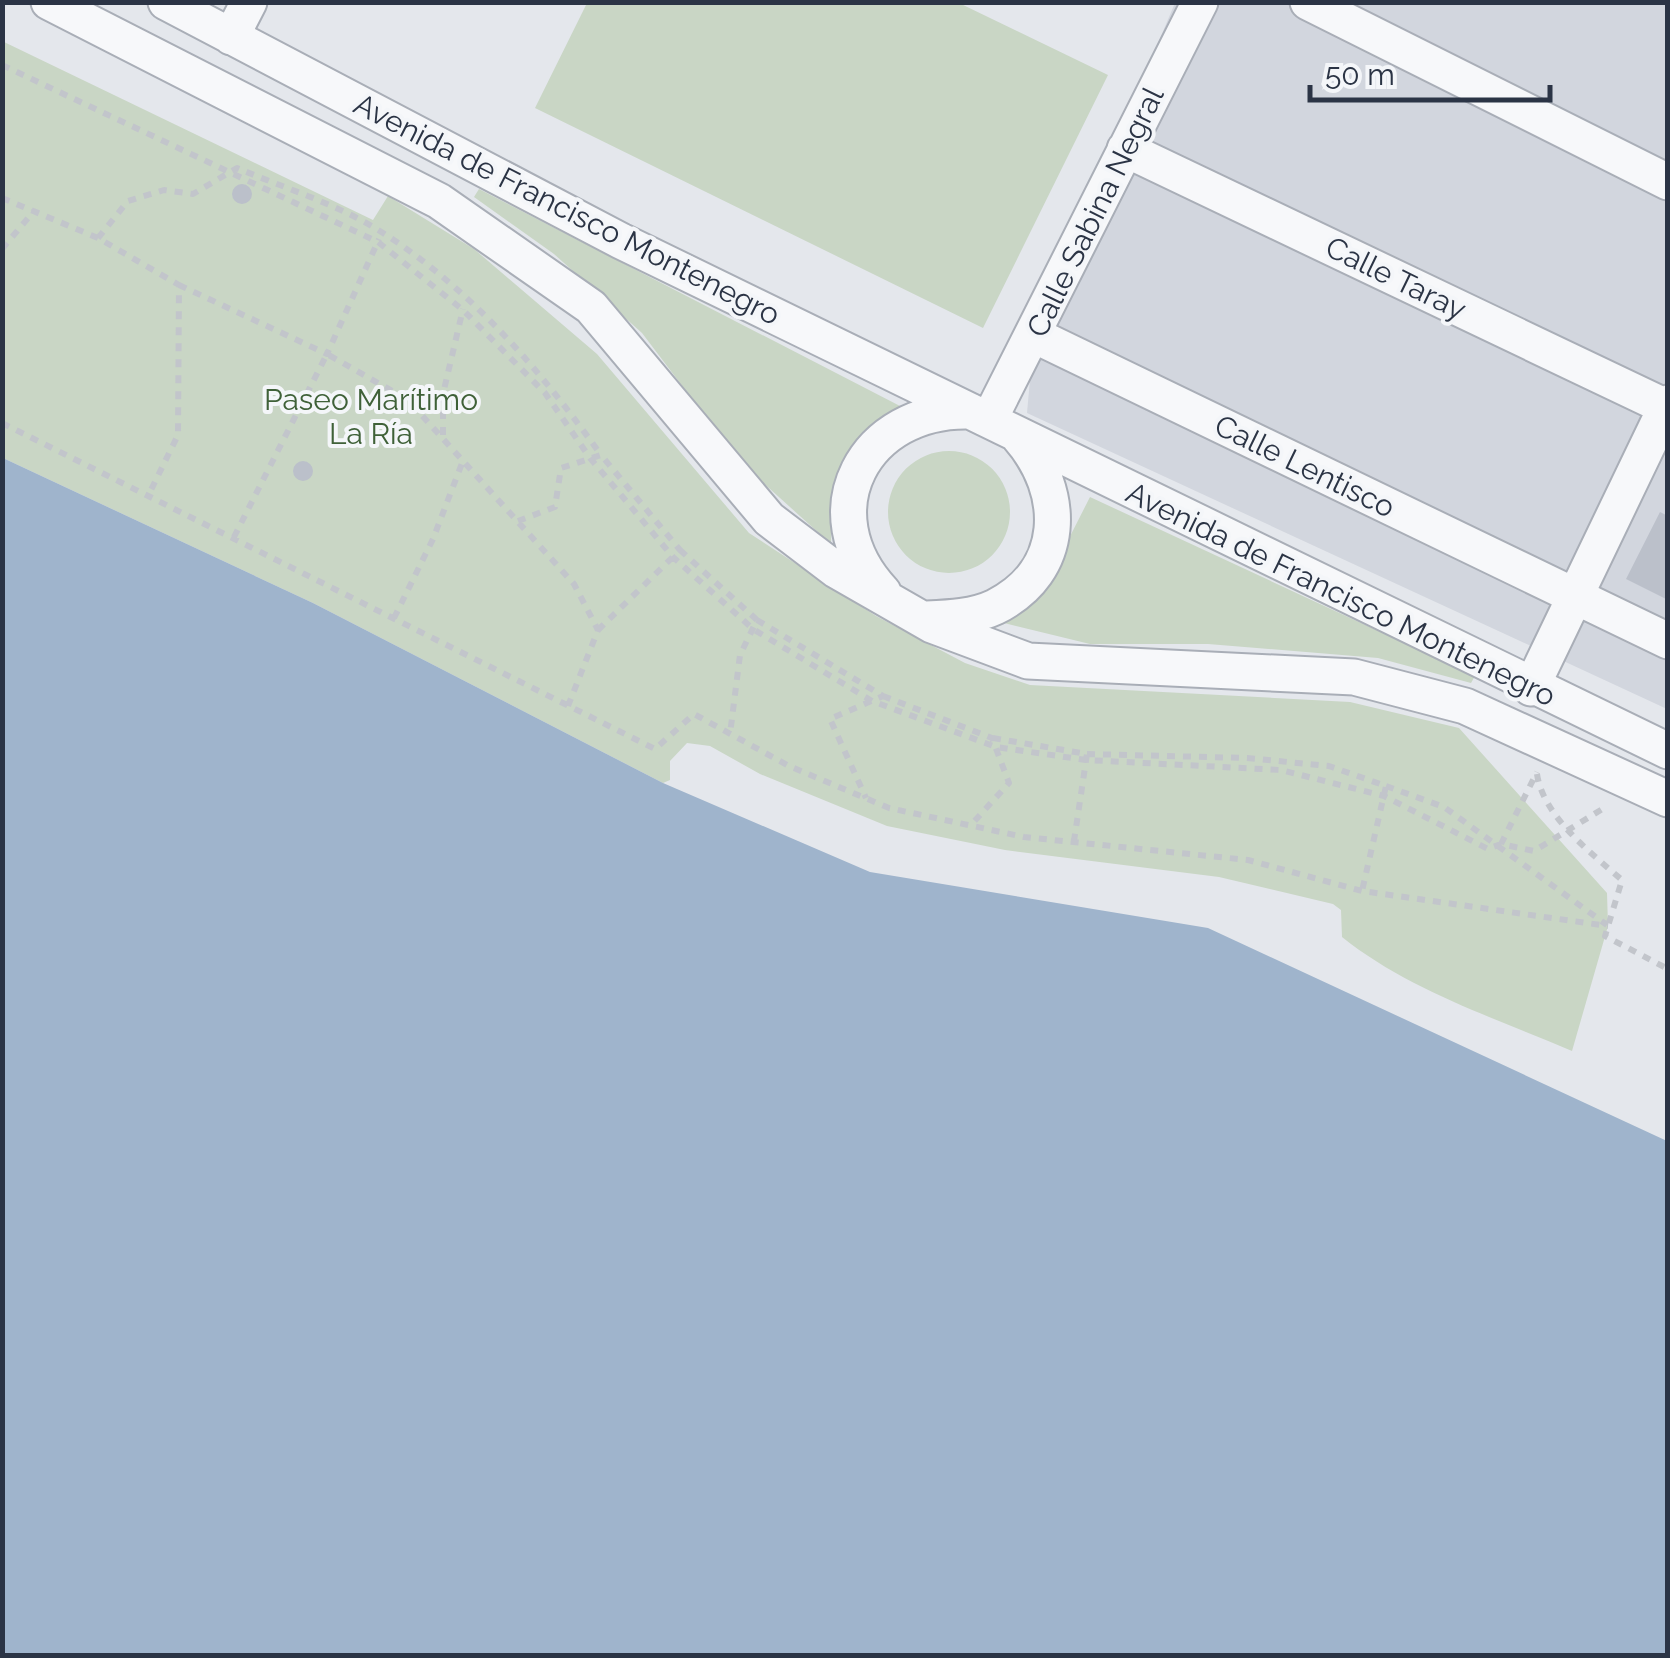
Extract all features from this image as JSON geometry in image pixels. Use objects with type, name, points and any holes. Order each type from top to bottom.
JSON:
[{"type":"street","name":"Avenida de Francisco Montenegro","points":[[49,2],[439,201],[591,307],[769,519],[836,570],[908,612],[1028,661],[1354,676],[1465,706],[1668,799]]},
{"type":"street","name":"Avenida de Francisco Montenegro","points":[[166,2],[621,240],[1668,752]]},
{"type":"street","points":[[231,36],[249,2]]},
{"type":"street","name":"Calle Sabina Negral","points":[[992,422],[1200,2]]},
{"type":"street","points":[[1308,2],[1668,182]]},
{"type":"street","name":"Calle Taray","points":[[1126,149],[1667,405]]},
{"type":"street","name":"Calle Lentisco","points":[[1034,334],[1668,642]]},
{"type":"street","points":[[1531,688],[1667,405]]},
{"type":"street","name":"Avenida de Francisco Montenegro","points":[[919,416],[992,422],[1039,460],[1052,492],[1054,527],[1043,560],[1022,589],[994,608],[960,617],[908,612],[871,580],[854,551],[848,518],[852,485],[866,455],[890,431],[919,416]]},
{"type":"path","points":[[98,238],[128,201],[164,190],[193,194],[237,168],[382,232],[465,298],[544,376],[601,455],[680,550],[758,620],[883,696],[992,738],[1087,754],[1247,758],[1329,766],[1444,807],[1501,844],[1608,926]]},
{"type":"path","points":[[2,198],[98,238],[179,285],[327,354],[408,400],[574,584],[598,630]]},
{"type":"path","points":[[2,250],[34,211]]},
{"type":"path","points":[[234,537],[327,354],[382,232]]},
{"type":"path","points":[[149,494],[178,435],[179,285]]},
{"type":"path","points":[[443,437],[443,394],[465,298]]},
{"type":"path","points":[[2,422],[654,749],[694,714],[789,766],[866,798],[970,826],[1248,860],[1362,891],[1608,926]]},
{"type":"path","points":[[518,521],[555,507],[562,468],[601,455]]},
{"type":"path","points":[[394,618],[433,539],[464,458]]},
{"type":"path","points":[[568,706],[598,630],[680,550]]},
{"type":"path","points":[[730,734],[740,655],[758,620]]},
{"type":"path","points":[[866,798],[830,719],[883,696]]},
{"type":"path","points":[[970,826],[1008,783],[992,738]]},
{"type":"path","points":[[1074,841],[1087,754]]},
{"type":"path","points":[[1501,844],[1537,771],[1540,790],[1571,830],[1622,880],[1605,936],[1668,969]]},
{"type":"path","points":[[1362,891],[1386,786]]},
{"type":"path","points":[[1488,849],[1501,844],[1534,851],[1571,830],[1601,806],[1618,813]]},
{"type":"shaded area","points":[[1175,3],[1667,3],[1667,709],[1027,413],[1034,335]]},
{"type":"green space","points":[[587,3],[959,3],[1108,75],[983,328],[535,108]]},
{"type":"green space","name":"Paseo Marítimo La Ría","points":[[2,41],[373,220],[388,196],[474,249],[597,354],[749,533],[876,616],[965,663],[1030,685],[1350,702],[1459,728],[1607,893],[1608,926],[1572,1051],[1453,1002],[1395,973],[1342,937],[1341,910],[1333,904],[1219,877],[1005,850],[887,826],[760,774],[710,746],[687,743],[670,761],[670,780],[663,783],[313,603],[3,458]]},
{"type":"green space","points":[[479,189],[900,406],[865,433],[844,464],[834,500],[831,544],[740,462],[642,333],[554,254],[474,197]]},
{"type":"green space","points":[[949,451],[972,456],[992,469],[1005,489],[1010,512],[1005,535],[992,555],[972,568],[949,573],[926,568],[906,555],[893,535],[888,512],[893,489],[906,469],[926,456]]},
{"type":"green space","points":[[1090,497],[1475,676],[1471,683],[1378,658],[1208,644],[1090,644],[1000,622],[1058,560]]},
{"type":"water","points":[[3,458],[313,603],[663,783],[870,872],[1208,928],[1667,1141],[1667,1655],[3,1655]]},
{"type":"building","points":[[242,184],[252,194],[242,204],[232,194]]},
{"type":"building","points":[[303,461],[313,471],[303,481],[293,471]]},
{"type":"building","points":[[1660,512],[1668,516],[1668,600],[1626,579]]}]
